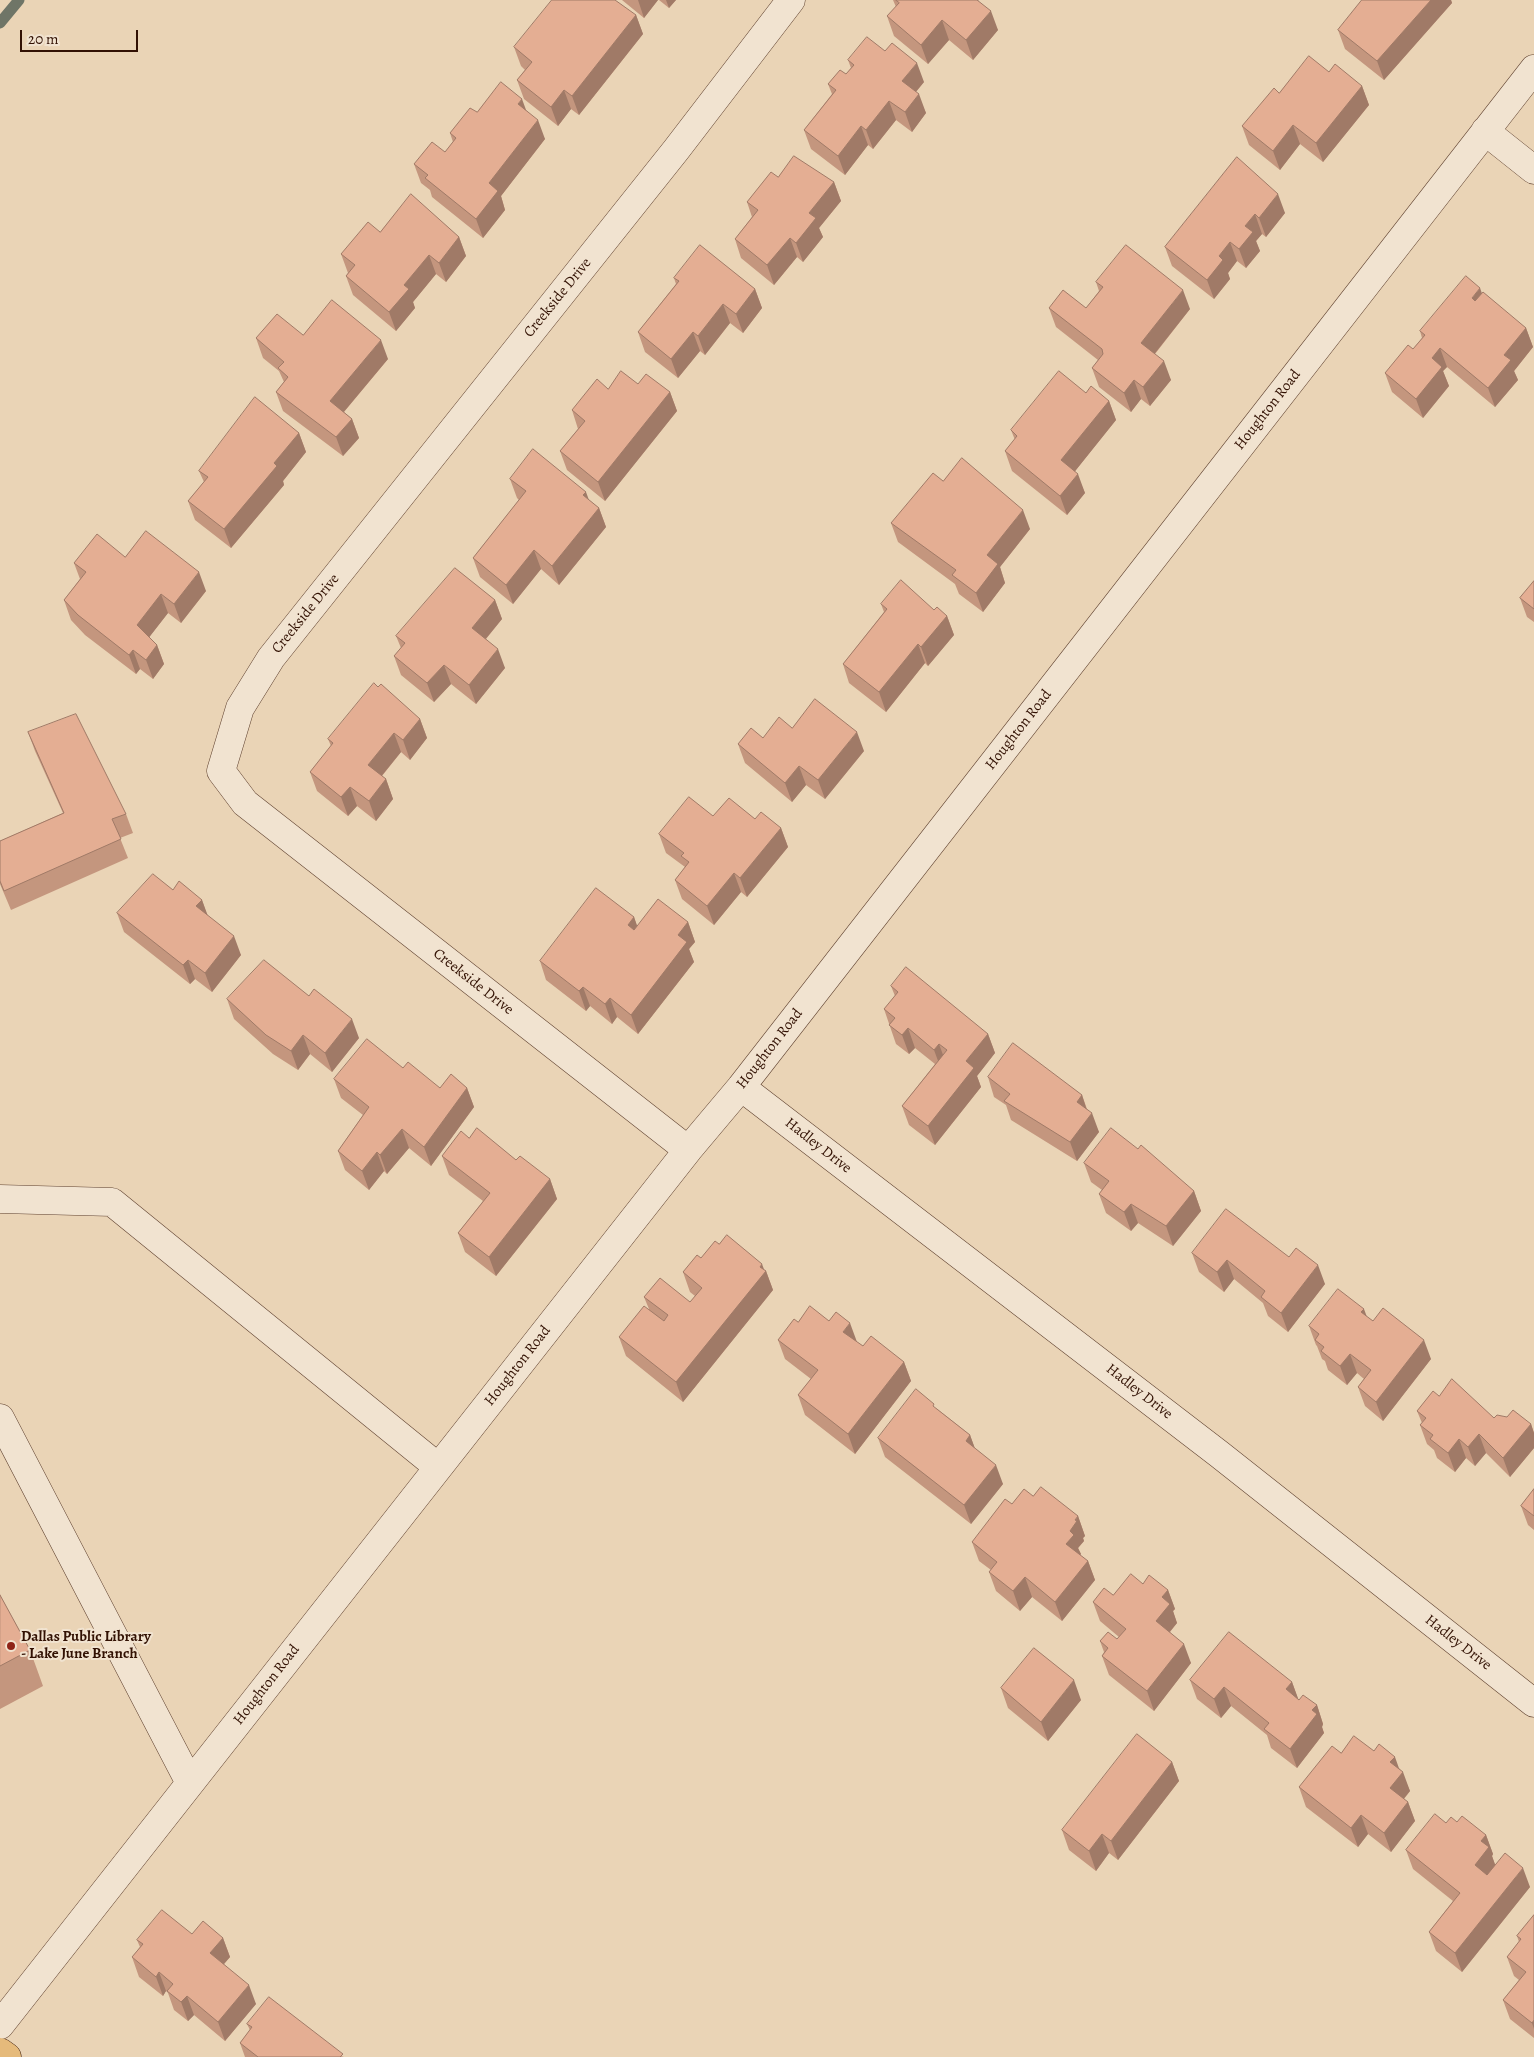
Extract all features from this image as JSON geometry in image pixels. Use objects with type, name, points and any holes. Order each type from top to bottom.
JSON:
[{"type":"main road","points":[[0,2052],[7,2057]]},
{"type":"street","name":"Creekside Drive","points":[[688,1150],[244,803],[221,771],[240,708],[271,658],[676,150],[792,0]]},
{"type":"street","name":"Houghton Road","points":[[0,2025],[688,1150],[741,1086],[1534,69]]},
{"type":"street","points":[[1485,132],[1534,170]]},
{"type":"street","name":"Hadley Drive","points":[[741,1086],[1219,1454],[1534,1703]]},
{"type":"street","points":[[0,1199],[112,1202],[438,1467]]},
{"type":"street","points":[[0,1418],[190,1783]]},
{"type":"building","points":[[552,0],[615,0],[636,15],[572,96],[564,90],[551,107],[517,80],[532,62],[514,47]]},
{"type":"building","points":[[896,0],[977,0],[991,11],[966,40],[942,20],[921,45],[887,16],[899,3]]},
{"type":"building","points":[[1362,0],[1431,0],[1377,61],[1338,30]]},
{"type":"building","points":[[867,37],[885,51],[892,43],[917,63],[902,81],[919,94],[905,112],[889,101],[866,130],[861,126],[838,156],[804,130],[836,90],[828,84],[840,70],[846,74],[854,65],[848,60]]},
{"type":"building","points":[[1309,56],[1329,72],[1335,64],[1362,86],[1316,143],[1293,125],[1273,151],[1242,126],[1274,88],[1279,93]]},
{"type":"building","points":[[501,82],[522,99],[518,104],[538,120],[489,183],[498,191],[476,219],[425,178],[428,175],[414,164],[432,142],[445,152],[456,138],[450,133],[470,108],[477,112]]},
{"type":"building","points":[[794,156],[834,182],[809,213],[816,218],[796,243],[790,238],[767,265],[735,239],[758,210],[747,202],[771,172],[778,177]]},
{"type":"building","points":[[1237,157],[1278,194],[1259,218],[1255,214],[1245,226],[1253,232],[1239,249],[1230,242],[1219,256],[1223,260],[1207,280],[1165,247]]},
{"type":"building","points":[[411,194],[459,237],[439,263],[429,255],[404,285],[409,289],[389,312],[346,276],[355,265],[341,254],[368,222],[380,232]]},
{"type":"building","points":[[700,245],[755,289],[736,314],[723,304],[698,336],[693,332],[671,359],[638,332],[679,281],[674,278]]},
{"type":"building","points":[[1126,245],[1183,290],[1141,343],[1164,361],[1143,387],[1134,380],[1124,393],[1092,368],[1103,354],[1102,349],[1049,308],[1063,290],[1086,308],[1103,287],[1096,282]]},
{"type":"building","points":[[1466,276],[1480,288],[1472,298],[1475,301],[1483,292],[1526,328],[1504,355],[1511,360],[1488,388],[1440,348],[1432,358],[1442,367],[1416,399],[1385,373],[1408,345],[1413,349],[1425,335],[1420,331]]},
{"type":"building","points":[[332,300],[381,340],[330,401],[352,419],[336,437],[276,392],[288,377],[278,368],[284,362],[256,338],[277,314],[303,335]]},
{"type":"building","points":[[621,371],[638,384],[646,374],[670,392],[598,482],[560,451],[585,421],[572,410],[597,379],[608,389]]},
{"type":"building","points":[[1059,371],[1086,393],[1091,386],[1109,401],[1061,460],[1078,474],[1060,496],[1005,451],[1017,436],[1011,430]]},
{"type":"building","points":[[255,397],[299,433],[274,463],[277,466],[224,529],[188,501],[208,477],[199,471]]},
{"type":"building","points":[[533,449],[586,492],[583,495],[599,508],[552,566],[534,550],[506,585],[473,558],[526,491],[510,479]]},
{"type":"building","points":[[962,458],[1023,510],[987,555],[998,564],[976,593],[952,575],[956,570],[891,523],[933,473],[943,481]]},
{"type":"building","points":[[146,531],[199,572],[174,604],[161,594],[137,625],[157,645],[146,660],[133,650],[129,655],[78,615],[64,600],[86,572],[74,563],[97,534],[125,557]]},
{"type":"building","points":[[455,568],[495,600],[472,628],[498,649],[469,685],[444,665],[427,683],[394,656],[405,643],[396,636]]},
{"type":"building","points":[[901,580],[934,610],[937,607],[947,616],[921,647],[918,644],[879,692],[843,664],[887,609],[881,604]]},
{"type":"building","points":[[1534,581],[1534,609],[1520,598]]},
{"type":"building","points":[[374,683],[378,687],[381,684],[420,719],[403,740],[394,733],[368,765],[386,779],[369,801],[350,787],[341,797],[310,772],[333,743],[328,739]]},
{"type":"building","points":[[815,699],[857,732],[818,780],[799,766],[785,783],[738,744],[751,728],[763,738],[779,717],[792,728]]},
{"type":"building","points":[[76,714],[126,814],[112,819],[121,839],[4,891],[0,881],[0,841],[64,813],[28,732]]},
{"type":"building","points":[[689,797],[713,816],[729,798],[755,819],[761,812],[781,828],[740,878],[734,873],[707,906],[675,880],[689,862],[681,856],[684,853],[659,834]]},
{"type":"building","points":[[153,874],[173,890],[179,881],[202,900],[196,906],[234,936],[205,973],[188,960],[183,965],[117,913]]},
{"type":"building","points":[[596,888],[634,917],[628,925],[634,930],[658,899],[688,922],[678,935],[687,942],[631,1015],[610,998],[605,1004],[583,987],[579,991],[540,961]]},
{"type":"building","points":[[264,960],[309,996],[314,989],[352,1019],[325,1053],[303,1035],[291,1051],[266,1035],[227,999]]},
{"type":"building","points":[[906,967],[988,1034],[966,1061],[974,1068],[928,1126],[902,1106],[947,1050],[939,1044],[934,1050],[908,1028],[902,1035],[889,1025],[895,1018],[884,1009],[898,992],[891,986]]},
{"type":"building","points":[[367,1039],[403,1068],[408,1062],[440,1088],[451,1074],[467,1088],[424,1147],[402,1129],[380,1155],[377,1152],[362,1171],[338,1151],[369,1107],[334,1079]]},
{"type":"building","points":[[1013,1043],[1082,1095],[1077,1102],[1092,1113],[1070,1142],[1004,1101],[1010,1094],[988,1077]]},
{"type":"building","points":[[477,1128],[516,1160],[520,1156],[550,1179],[489,1257],[458,1233],[490,1193],[442,1156],[461,1131],[469,1138]]},
{"type":"building","points":[[1111,1128],[1138,1149],[1141,1145],[1194,1191],[1166,1226],[1131,1204],[1124,1212],[1099,1194],[1109,1181],[1084,1163]]},
{"type":"building","points":[[1226,1209],[1289,1257],[1296,1248],[1318,1265],[1281,1313],[1261,1297],[1265,1291],[1227,1260],[1217,1272],[1192,1253]]},
{"type":"building","points":[[727,1235],[762,1264],[760,1267],[766,1271],[676,1382],[619,1337],[644,1306],[664,1321],[668,1315],[644,1297],[660,1278],[690,1302],[702,1288],[683,1272],[697,1255],[701,1258],[715,1241],[719,1244]]},
{"type":"building","points":[[1338,1289],[1364,1309],[1361,1312],[1373,1321],[1383,1308],[1424,1340],[1376,1402],[1358,1387],[1371,1370],[1350,1354],[1340,1366],[1321,1351],[1324,1347],[1315,1340],[1319,1334],[1309,1326]]},
{"type":"building","points":[[810,1306],[829,1321],[836,1312],[850,1323],[843,1332],[863,1346],[871,1336],[904,1362],[848,1434],[798,1395],[818,1370],[778,1340],[794,1319],[798,1322]]},
{"type":"building","points":[[1452,1379],[1494,1418],[1497,1415],[1507,1417],[1513,1410],[1531,1424],[1503,1458],[1479,1434],[1468,1447],[1459,1439],[1448,1453],[1430,1439],[1433,1435],[1420,1425],[1426,1418],[1417,1411],[1433,1391],[1439,1396]]},
{"type":"building","points":[[916,1389],[934,1404],[933,1406],[970,1435],[966,1441],[996,1465],[964,1505],[878,1438]]},
{"type":"building","points":[[1041,1487],[1078,1516],[1070,1531],[1074,1535],[1066,1544],[1088,1561],[1055,1602],[1025,1577],[1013,1591],[989,1572],[997,1562],[972,1542],[1005,1499],[1012,1504],[1024,1489],[1033,1496]]},
{"type":"building","points":[[1534,1489],[1534,1516],[1521,1506]]},
{"type":"building","points":[[1131,1574],[1143,1584],[1149,1575],[1168,1590],[1162,1597],[1170,1604],[1156,1621],[1184,1644],[1147,1691],[1102,1656],[1108,1648],[1100,1641],[1108,1632],[1117,1639],[1126,1629],[1093,1602],[1104,1588],[1113,1595]]},
{"type":"building","points":[[0,1595],[30,1650],[0,1666]]},
{"type":"building","points":[[1229,1632],[1292,1682],[1286,1689],[1299,1700],[1303,1695],[1317,1705],[1312,1710],[1317,1714],[1290,1749],[1264,1729],[1269,1723],[1224,1687],[1214,1699],[1190,1680]]},
{"type":"building","points":[[1034,1648],[1074,1680],[1041,1722],[1001,1688]]},
{"type":"building","points":[[1137,1734],[1172,1762],[1111,1841],[1102,1834],[1089,1851],[1062,1830]]},
{"type":"building","points":[[1354,1736],[1374,1751],[1379,1744],[1395,1757],[1390,1762],[1403,1772],[1390,1788],[1408,1802],[1384,1833],[1361,1815],[1351,1828],[1299,1787],[1332,1746],[1341,1753]]},
{"type":"building","points":[[1435,1814],[1446,1823],[1451,1817],[1457,1822],[1462,1816],[1486,1835],[1481,1841],[1489,1847],[1475,1865],[1487,1875],[1505,1853],[1523,1868],[1455,1953],[1429,1932],[1460,1893],[1406,1850]]},
{"type":"building","points":[[162,1910],[192,1934],[203,1921],[223,1938],[210,1953],[249,1985],[218,2022],[187,1996],[181,2002],[167,1991],[173,1984],[159,1972],[156,1977],[132,1957],[143,1944],[137,1940]]},
{"type":"building","points":[[1534,1915],[1534,2020],[1532,2023],[1503,2000],[1526,1972],[1507,1957],[1521,1939],[1517,1936]]},
{"type":"building","points":[[269,1997],[343,2054],[340,2057],[258,2057],[240,2043],[252,2027],[247,2024]]},
{"type":"waterway","points":[[0,23],[19,0]]},
{"type":"place","name":"Dallas Public Library - Lake June Branch","points":[[11,1646]]}]
